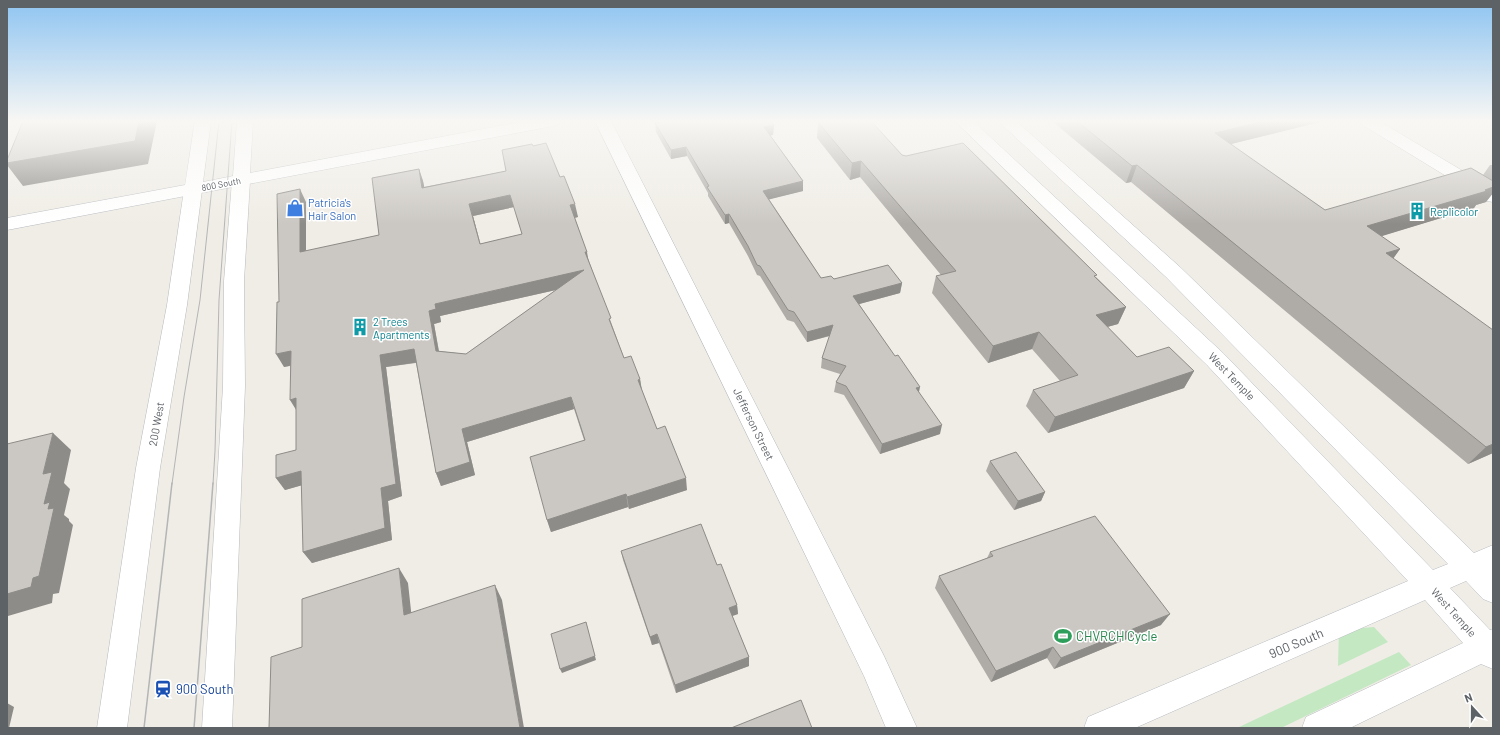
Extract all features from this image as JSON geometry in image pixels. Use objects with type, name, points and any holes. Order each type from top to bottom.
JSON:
[{"type":"street","name":"200 West","points":[[112,728],[148,468],[177,305],[198,155]]},
{"type":"street","points":[[217,728],[234,386],[234,280],[243,155]]},
{"type":"street","name":"800 South","points":[[7,224],[375,155]]},
{"type":"street","name":"Jefferson Street","points":[[620,155],[860,638],[902,728]]},
{"type":"street","name":"West Temple","points":[[999,155],[1216,359],[1490,648]]},
{"type":"street","points":[[1044,155],[1174,272],[1485,565],[1493,590]]},
{"type":"street","points":[[1424,155],[1493,197]]},
{"type":"street","name":"900 South","points":[[1099,728],[1429,585],[1485,565]]},
{"type":"street","points":[[1316,728],[1490,648]]},
{"type":"green space","points":[[1374,627],[1388,642],[1338,666],[1339,630]]},
{"type":"green space","points":[[1399,652],[1411,665],[1281,728],[1237,728]]},
{"type":"building","points":[[9,155],[52,155],[7,163]]},
{"type":"building","points":[[503,155],[551,155],[560,177],[564,176],[575,204],[570,205],[587,252],[585,252],[611,318],[609,319],[624,358],[631,356],[640,379],[638,380],[657,429],[665,426],[686,478],[627,497],[626,494],[547,520],[530,457],[585,440],[571,397],[462,429],[470,462],[436,473],[414,349],[380,355],[396,484],[381,488],[385,528],[303,552],[301,471],[276,478],[276,455],[296,450],[296,398],[290,400],[291,351],[276,354],[277,302],[279,302],[277,194],[300,189],[300,252],[379,235],[372,178],[419,169],[422,188],[506,171]],"holes":[[[510,195],[522,234],[480,244],[469,204]],[[584,270],[466,354],[436,351],[429,311],[436,309],[435,304]]]},
{"type":"building","points":[[691,155],[784,155],[803,181],[763,191],[821,278],[831,276],[834,279],[888,265],[902,283],[853,296],[895,356],[898,355],[920,387],[916,388],[942,425],[882,444],[846,386],[836,382],[846,366],[822,358],[833,325],[807,332],[794,312],[788,310],[760,266],[757,265],[748,246],[729,214],[725,215],[707,187],[709,186]]},
{"type":"building","points":[[846,155],[975,155],[1097,275],[1094,276],[1126,307],[1096,315],[1137,357],[1169,347],[1194,371],[1055,417],[1033,390],[1078,375],[1039,332],[993,346],[936,276],[956,271],[861,161],[852,163]]},
{"type":"building","points":[[1119,155],[1247,155],[1325,210],[1471,168],[1493,181],[1493,187],[1485,190],[1487,191],[1367,226],[1400,249],[1386,253],[1493,330],[1493,444],[1486,447],[1137,165],[1132,166]]},
{"type":"building","points":[[53,433],[43,474],[52,472],[44,504],[50,502],[48,509],[54,508],[39,576],[33,578],[31,587],[7,594],[7,444]]},
{"type":"building","points":[[1016,452],[1045,492],[1018,501],[990,461]]},
{"type":"building","points":[[1095,516],[1170,614],[1061,658],[1053,647],[996,671],[939,576],[993,556],[990,552]]},
{"type":"building","points":[[701,524],[717,565],[721,564],[737,605],[729,608],[749,657],[675,685],[657,634],[650,637],[621,551]]},
{"type":"building","points":[[399,568],[404,615],[495,585],[520,728],[269,728],[271,657],[302,647],[302,599]]},
{"type":"building","points":[[586,622],[595,656],[560,669],[551,634]]},
{"type":"building","points":[[801,700],[812,728],[731,728]]},
{"type":"tram line","points":[[172,484],[184,397],[200,300],[215,155]]},
{"type":"tram line","points":[[213,484],[219,300],[230,155]]},
{"type":"tram line","points":[[144,728],[172,483]]},
{"type":"tram line","points":[[194,728],[213,483]]},
{"type":"place","name":"Patricia's Hair Salon","points":[[295,208]]},
{"type":"place","name":"Replicolor","points":[[1417,211]]},
{"type":"place","name":"2 Trees Apartments","points":[[360,327]]},
{"type":"place","name":"CHVRCH Cycle","points":[[1063,636]]},
{"type":"place","name":"900 South","points":[[163,689]]}]
